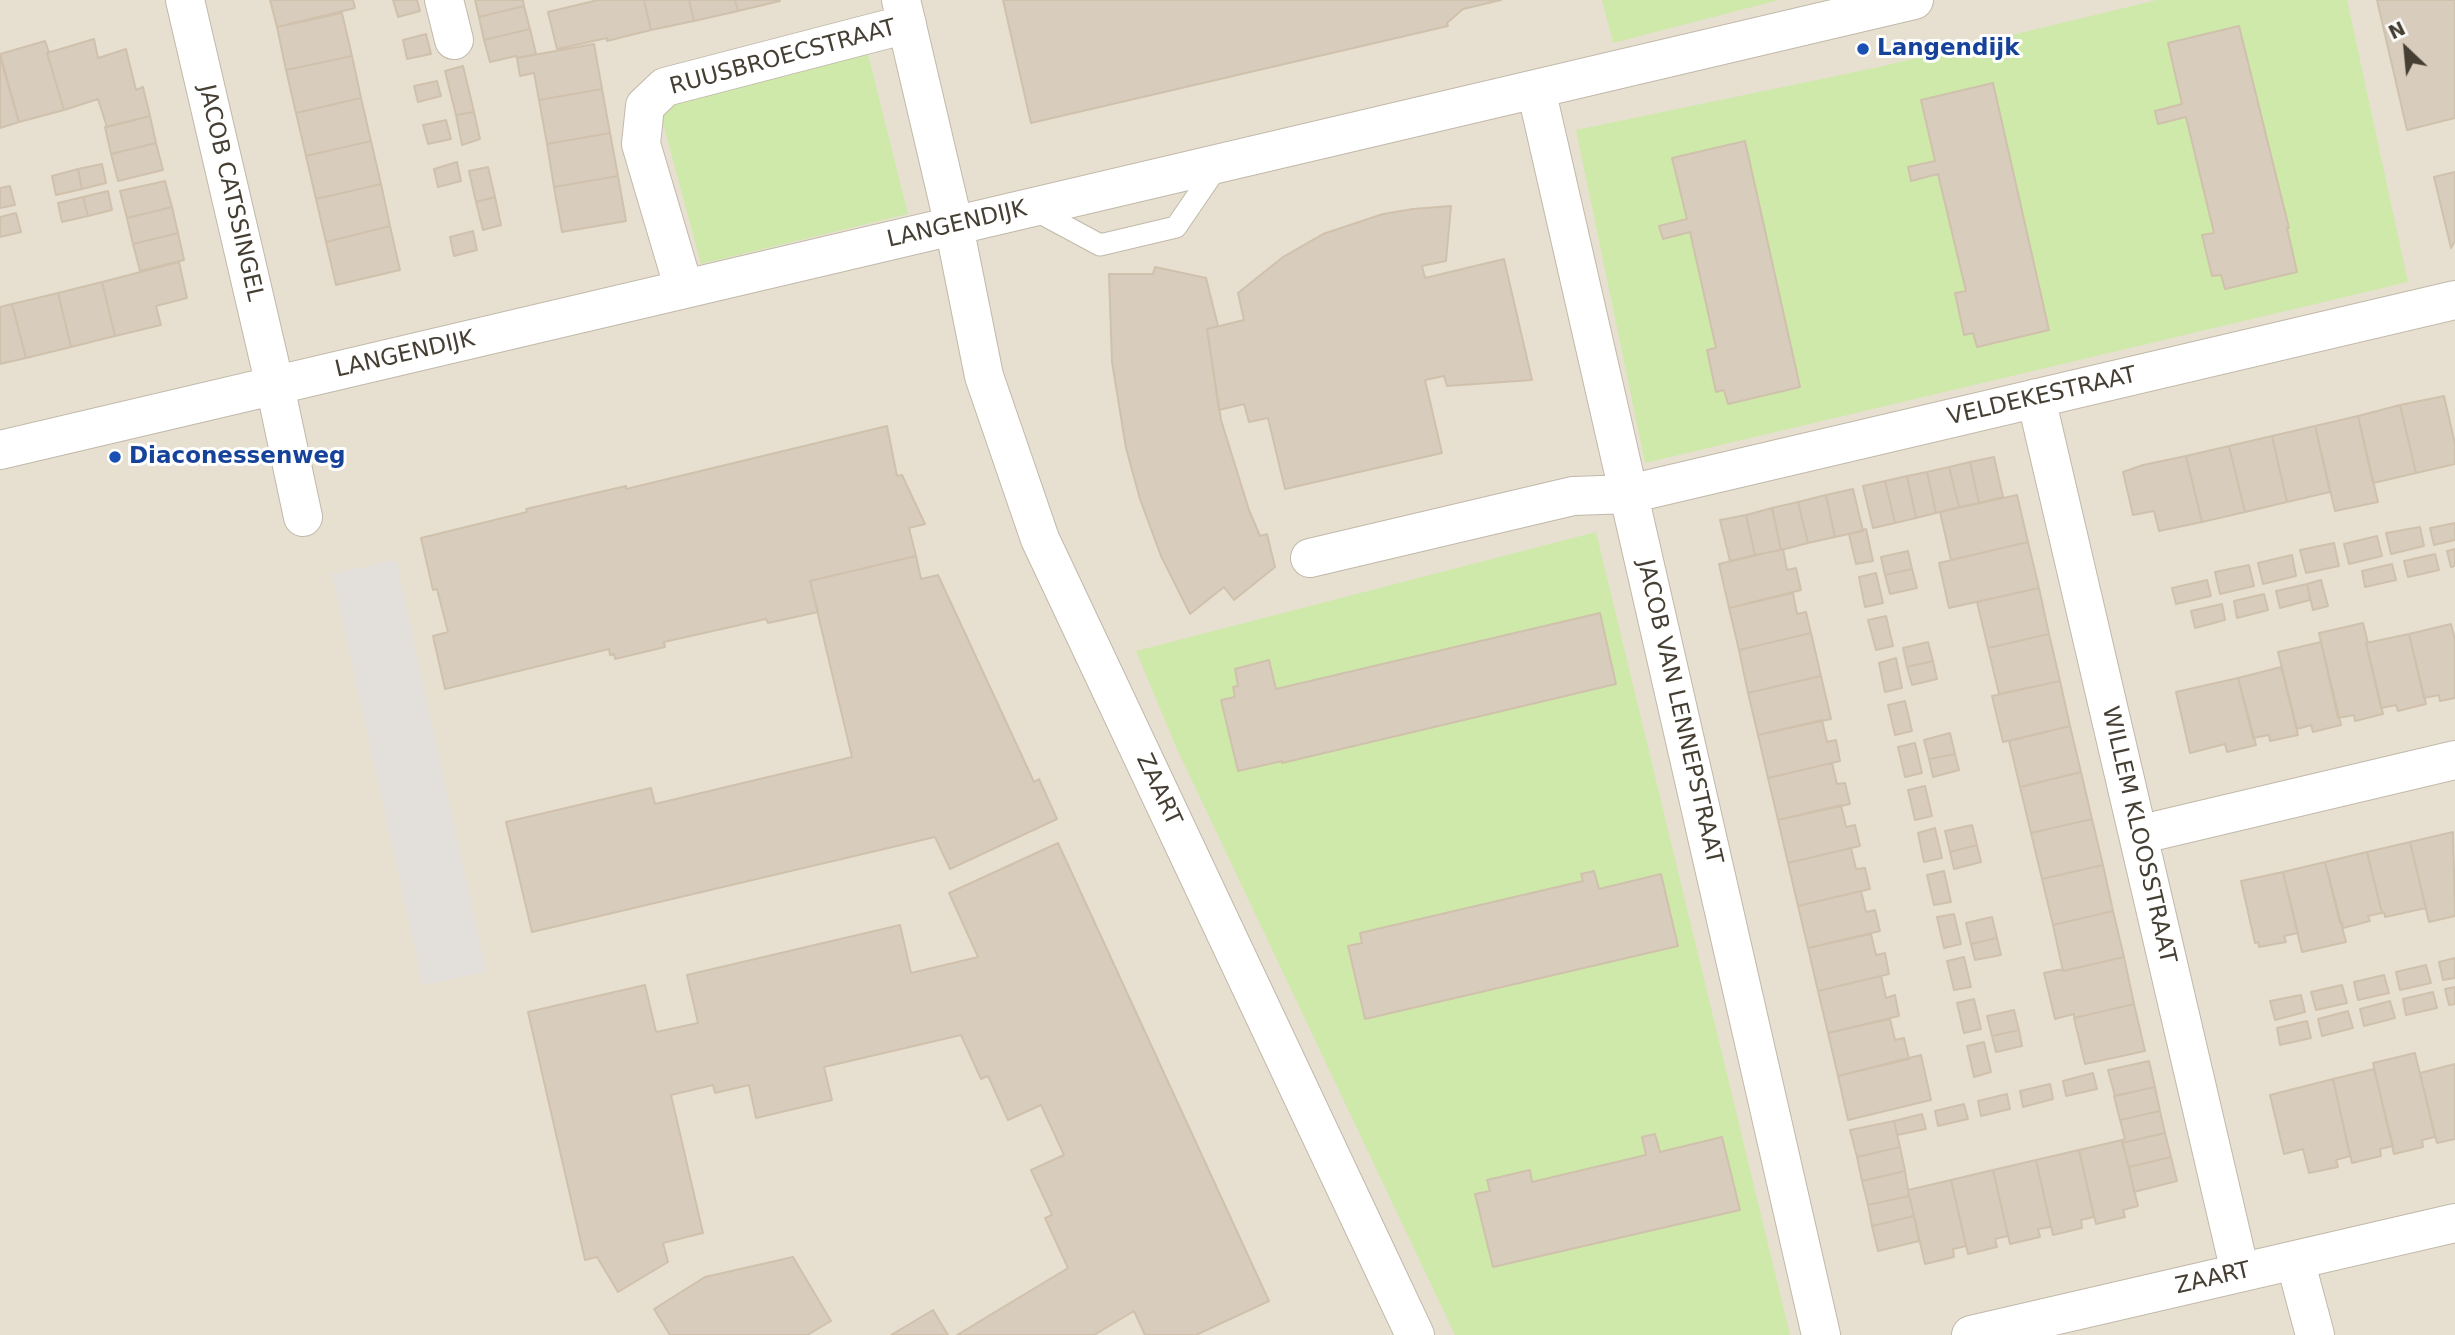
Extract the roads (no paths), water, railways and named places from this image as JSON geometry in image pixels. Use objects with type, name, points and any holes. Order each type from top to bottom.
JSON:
[{"type":"street","name":"JACOB CATSSINGEL","points":[[185,0],[303,517]]},
{"type":"street","points":[[443,0],[454,40]]},
{"type":"street","name":"LANGENDIJK","points":[[0,450],[1914,0]]},
{"type":"street","name":"RUUSBROECSTRAAT","points":[[684,289],[641,144],[645,106],[665,87],[904,12],[954,226]]},
{"type":"street","name":"JACOB VAN LENNEPSTRAAT","points":[[1536,89],[1821,1335]]},
{"type":"street","name":"ZAART","points":[[954,226],[984,376],[1040,539],[1415,1335]]},
{"type":"street","name":"VELDEKESTRAAT","points":[[1629,494],[2455,300]]},
{"type":"street","name":"WILLEM KLOOSSTRAAT","points":[[2036,398],[2240,1272]]},
{"type":"street","points":[[1310,558],[1573,496],[1629,494]]},
{"type":"street","points":[[2138,835],[2455,760]]},
{"type":"street","name":"ZAART","points":[[1971,1335],[2455,1223]]},
{"type":"street","points":[[2295,1260],[2315,1335]]},
{"type":"lane","points":[[1031,208],[1100,245],[1176,227],[1219,163]]},
{"type":"place","name":"Langendijk","points":[[1863,49]]},
{"type":"place","name":"Diaconessenweg","points":[[115,457]]}]
